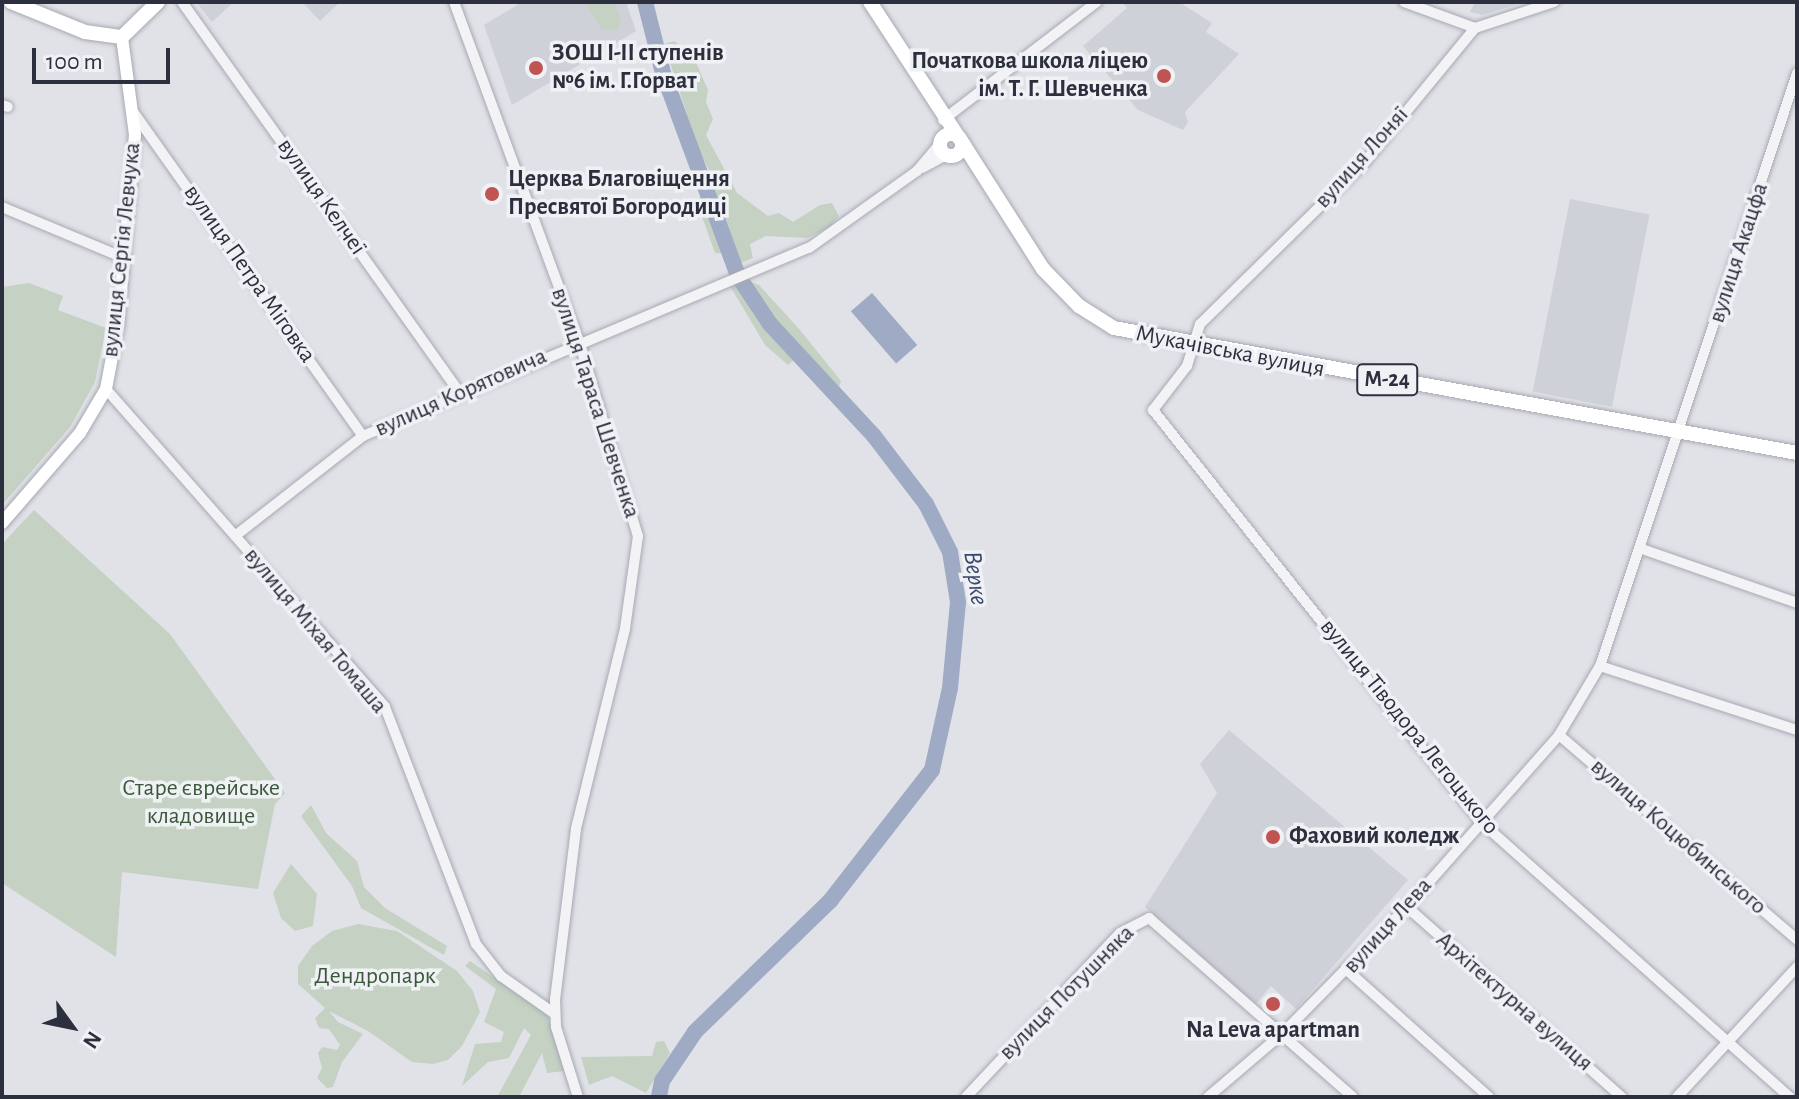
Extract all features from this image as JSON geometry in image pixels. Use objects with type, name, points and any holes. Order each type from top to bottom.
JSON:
[{"type":"highway","points":[[11,2],[85,32],[122,37],[158,2]]},
{"type":"highway","name":"Мукачівська вулиця","points":[[870,2],[1043,269],[1079,306],[1114,328],[1190,345],[1797,453]]},
{"type":"highway","name":"Мукачівська вулиця","points":[[944,119],[945,149]]},
{"type":"highway","points":[[945,149],[961,140]]},
{"type":"highway","points":[[945,149],[975,165]]},
{"type":"main road","name":"вулиця Сергія Левчука","points":[[2,523],[80,433],[106,389],[124,258],[134,113],[122,37]]},
{"type":"street","name":"вулиця Келчеї","points":[[182,2],[460,393]]},
{"type":"street","name":"вулиця Тараса Шевченка","points":[[454,2],[579,341],[638,536],[625,629],[576,829],[555,1014],[578,1097]]},
{"type":"street","points":[[944,119],[1097,2]]},
{"type":"street","points":[[1404,2],[1475,28],[1554,2]]},
{"type":"street","name":"вулиця Лоняї","points":[[1190,345],[1200,324],[1364,163],[1475,28]]},
{"type":"street","name":"вулиця Акацфа","points":[[1682,433],[1797,73]]},
{"type":"street","name":"вулиця Петра Міговка","points":[[134,113],[363,436]]},
{"type":"street","name":"вулиця Корятовича","points":[[235,536],[363,436],[579,341],[720,286],[820,242],[945,149]]},
{"type":"street","points":[[2,207],[124,258]]},
{"type":"street","name":"вулиця Тіводора Легоцького","points":[[1190,345],[1187,366],[1153,410],[1481,822],[1790,1097]]},
{"type":"street","name":"вулиця Міхая Томаша","points":[[106,389],[385,707],[476,944],[501,976],[555,1014]]},
{"type":"street","name":"вулиця Лева","points":[[1208,1097],[1283,1033],[1348,971],[1559,735],[1600,666],[1682,433]]},
{"type":"street","points":[[1642,549],[1797,603]]},
{"type":"street","points":[[1600,666],[1797,730]]},
{"type":"street","name":"вулиця Коцюбинського","points":[[1559,735],[1797,940]]},
{"type":"street","name":"Архітектурна вулиця","points":[[1407,907],[1622,1097]]},
{"type":"street","name":"вулиця Потушняка","points":[[966,1097],[1120,933],[1141,919],[1159,922],[1283,1033]]},
{"type":"street","points":[[1677,1097],[1730,1044],[1797,967]]},
{"type":"street","points":[[1348,971],[1489,1097]]},
{"type":"street","points":[[1283,1033],[1353,1097]]},
{"type":"shaded area","points":[[196,2],[234,2],[212,22]]},
{"type":"shaded area","points":[[302,2],[340,2],[320,21]]},
{"type":"shaded area","name":"ЗОШ І-ІІ ступенів №6 ім. Г.Горват","points":[[522,2],[626,2],[636,31],[512,105],[484,25]]},
{"type":"shaded area","name":"Початкова школа ліцею ім. Т. Г. Шевченка","points":[[1122,2],[1179,2],[1212,23],[1206,32],[1239,54],[1185,112],[1188,122],[1183,130],[1138,110],[1083,46],[1127,8]]},
{"type":"shaded area","points":[[1475,2],[1524,2],[1483,15],[1470,12]]},
{"type":"shaded area","points":[[1570,199],[1650,214],[1612,407],[1533,391]]},
{"type":"shaded area","name":"Фаховий коледж","points":[[1229,730],[1408,880],[1296,1009],[1271,986],[1256,1004],[1145,907],[1217,793],[1200,764]]},
{"type":"green space","points":[[585,2],[613,2],[621,17],[618,29],[602,30]]},
{"type":"green space","points":[[674,41],[693,56],[708,90],[706,102],[713,119],[706,135],[737,193],[768,216],[779,213],[793,222],[820,205],[832,203],[839,216],[830,227],[807,238],[766,236],[750,244],[753,258],[741,263],[732,254],[715,253],[696,200],[717,187],[698,148],[664,44]]},
{"type":"green space","points":[[746,280],[759,285],[800,330],[841,381],[839,387],[802,353],[788,365],[765,345],[730,286]]},
{"type":"green space","points":[[29,283],[63,296],[58,310],[106,328],[95,382],[70,427],[2,505],[2,287]]},
{"type":"green space","name":"Старе єврейське кладовище","points":[[34,510],[170,634],[285,793],[275,804],[258,889],[122,872],[116,957],[2,883],[2,544]]},
{"type":"green space","points":[[311,805],[326,833],[357,861],[364,887],[385,908],[447,946],[444,955],[361,908],[352,886],[301,816]]},
{"type":"green space","points":[[291,864],[317,894],[313,926],[295,931],[281,918],[273,893]]},
{"type":"green space","name":"Дендропарк","points":[[358,924],[397,931],[457,971],[473,991],[480,1012],[462,1046],[448,1060],[433,1064],[412,1062],[368,1031],[329,1011],[338,1022],[363,1034],[342,1062],[333,1087],[327,1088],[317,1078],[322,1068],[318,1053],[322,1047],[337,1050],[340,1045],[329,1029],[319,1028],[315,1018],[325,1008],[298,984],[298,966],[312,946],[332,931]]},
{"type":"green space","points":[[470,961],[547,1014],[564,1071],[547,1073],[542,1053],[519,1097],[497,1097],[531,1035],[524,1028],[509,1058],[488,1062],[462,1086],[475,1044],[501,1042],[504,1032],[484,1022],[496,989],[465,966]]},
{"type":"green space","points":[[664,1041],[670,1053],[646,1093],[612,1076],[589,1085],[581,1057],[652,1056],[656,1042]]},
{"type":"water","points":[[872,293],[917,345],[896,363],[851,311]]},
{"type":"waterway","name":"Верке","points":[[645,2],[663,73],[738,276],[770,324],[874,436],[926,504],[950,552],[958,602],[950,688],[932,770],[830,901],[695,1032],[662,1081],[659,1097]]},
{"type":"place","name":"ЗОШ І-ІІ ступенів №6 ім. Г.Горват","points":[[536,68]]},
{"type":"place","name":"Початкова школа ліцею ім. Т. Г. Шевченка","points":[[1164,76]]},
{"type":"place","name":"Церква Благовіщення Пресвятої Богородиці","points":[[492,194]]},
{"type":"place","name":"Фаховий коледж","points":[[1273,837]]},
{"type":"place","name":"Na Leva apartman","points":[[1273,1004]]}]
